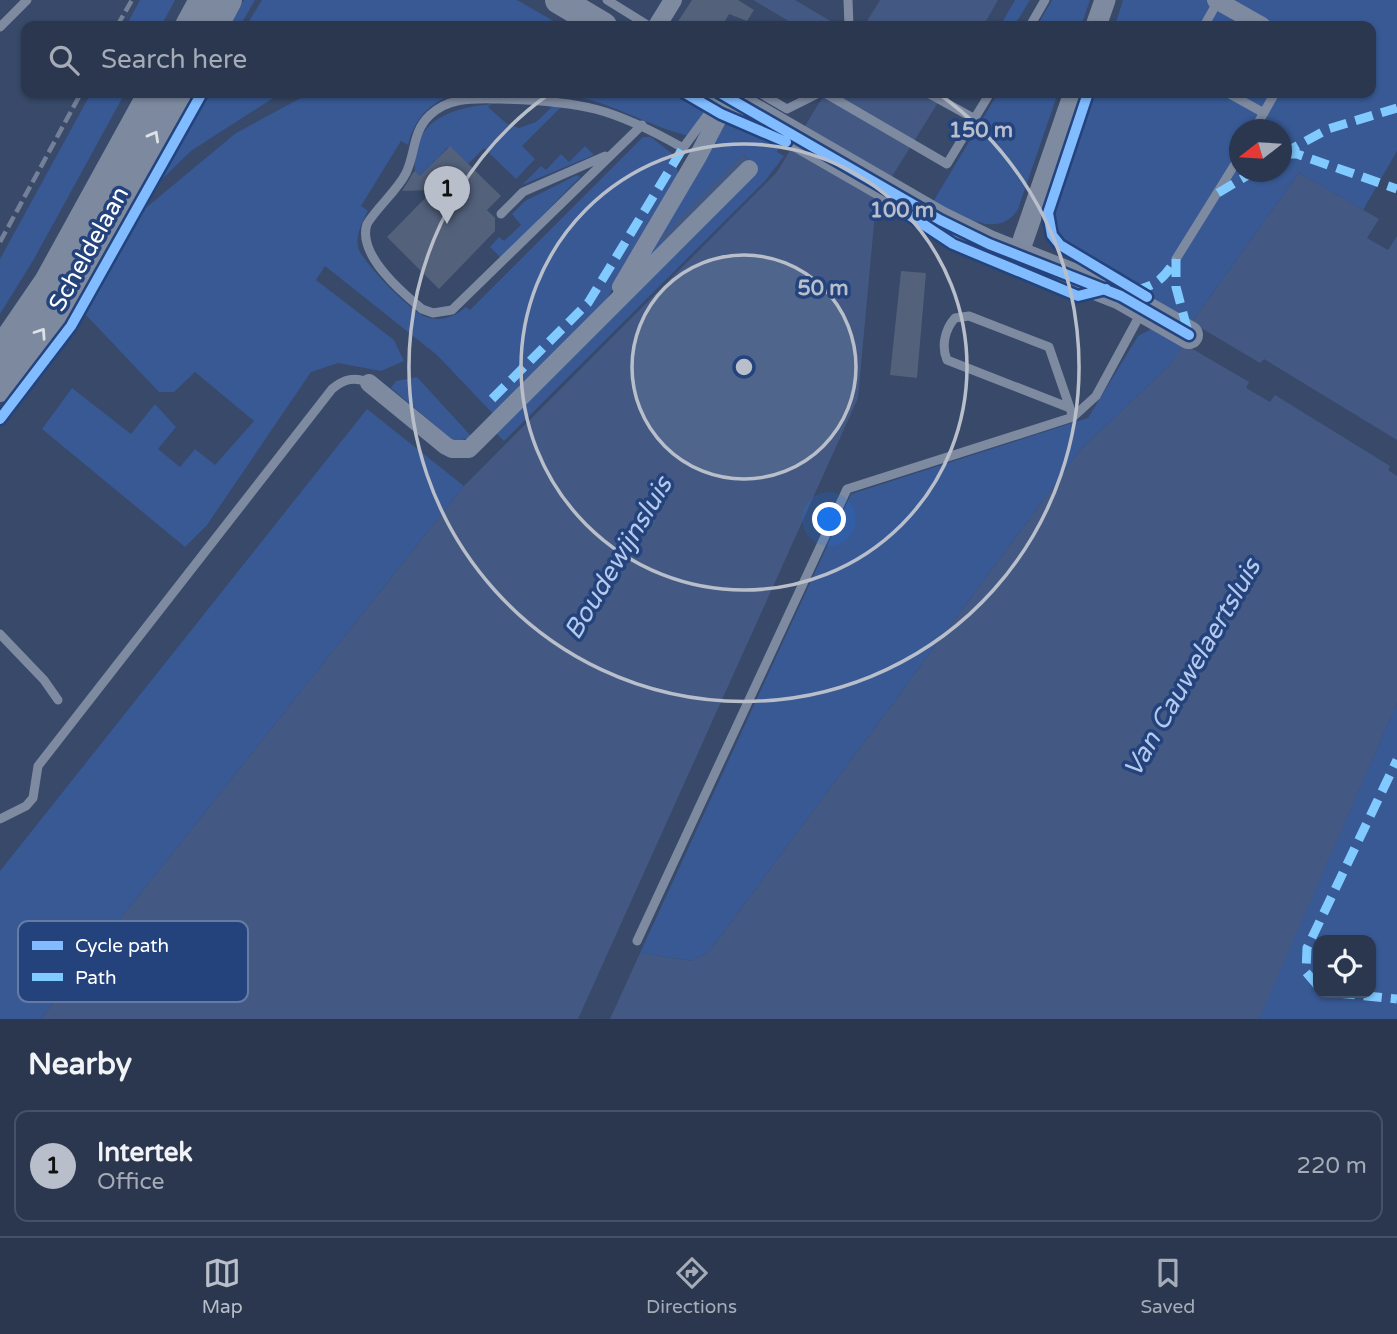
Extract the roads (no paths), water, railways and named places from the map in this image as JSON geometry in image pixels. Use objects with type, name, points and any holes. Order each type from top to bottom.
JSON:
[{"type":"main road","points":[[192,21],[203,0]]},
{"type":"main road","points":[[217,21],[228,0]]},
{"type":"main road","points":[[559,0],[595,21]]},
{"type":"main road","name":"Scheldelaan","points":[[0,352],[48,282],[149,98]]},
{"type":"main road","name":"Scheldelaan","points":[[0,388],[62,303],[175,98]]},
{"type":"main road","points":[[729,98],[960,230],[1106,289],[1189,335]]},
{"type":"street","points":[[660,21],[673,0]]},
{"type":"street","points":[[1098,21],[1105,0]]},
{"type":"street","points":[[1217,0],[1253,21]]},
{"type":"street","points":[[606,311],[697,158],[723,98]]},
{"type":"street","points":[[1018,255],[1072,98]]},
{"type":"street","points":[[369,383],[446,446],[452,449],[468,449],[749,169]]},
{"type":"lane","points":[[0,27],[27,0]]},
{"type":"lane","points":[[607,0],[641,21]]},
{"type":"lane","points":[[848,0],[849,21]]},
{"type":"lane","points":[[1033,21],[1045,0]]},
{"type":"lane","points":[[1206,21],[1217,0]]},
{"type":"lane","points":[[642,125],[452,310],[433,313],[422,309],[366,249],[364,232],[367,224],[406,172],[418,131],[439,107],[461,99],[555,100],[594,107],[642,125],[683,148],[722,98]]},
{"type":"lane","points":[[768,98],[787,109],[809,98]]},
{"type":"lane","points":[[834,98],[947,164],[987,98]]},
{"type":"lane","points":[[936,98],[975,119]]},
{"type":"lane","points":[[1237,98],[1264,113]]},
{"type":"lane","points":[[1260,119],[1272,98]]},
{"type":"lane","points":[[501,214],[523,192],[610,154]]},
{"type":"lane","points":[[1176,259],[1229,174]]},
{"type":"lane","points":[[637,941],[847,489],[1072,412],[1096,396],[1144,309]]},
{"type":"lane","points":[[962,315],[968,316],[1049,347],[1072,412],[947,360],[944,344],[950,323],[962,315]]},
{"type":"lane","points":[[0,819],[26,806],[33,798],[37,766],[332,389],[358,378],[369,383]]},
{"type":"lane","points":[[0,634],[44,680],[58,700]]},
{"type":"water","points":[[753,0],[795,0],[831,21],[789,21]]},
{"type":"water","points":[[880,0],[998,0],[986,21],[867,21]]},
{"type":"water","name":"Boudewijnsluis","points":[[822,98],[941,98],[876,202],[858,398],[578,1019],[41,1019],[54,1002],[248,1002],[248,921],[119,921],[464,486],[777,172]]},
{"type":"water","points":[[743,155],[749,161],[666,244],[660,238]]},
{"type":"water","name":"Van Cauwelaertsluis","points":[[1299,173],[1379,219],[1367,238],[1388,250],[1397,236],[1397,703],[1259,1019],[610,1019],[640,953],[692,961],[709,952],[1081,449],[1169,366],[1196,325],[1192,322]]},
{"type":"railway","points":[[120,21],[132,0]]},
{"type":"railway","points":[[0,242],[78,98]]},
{"type":"place","name":"Intertek","points":[[447,224]]}]
